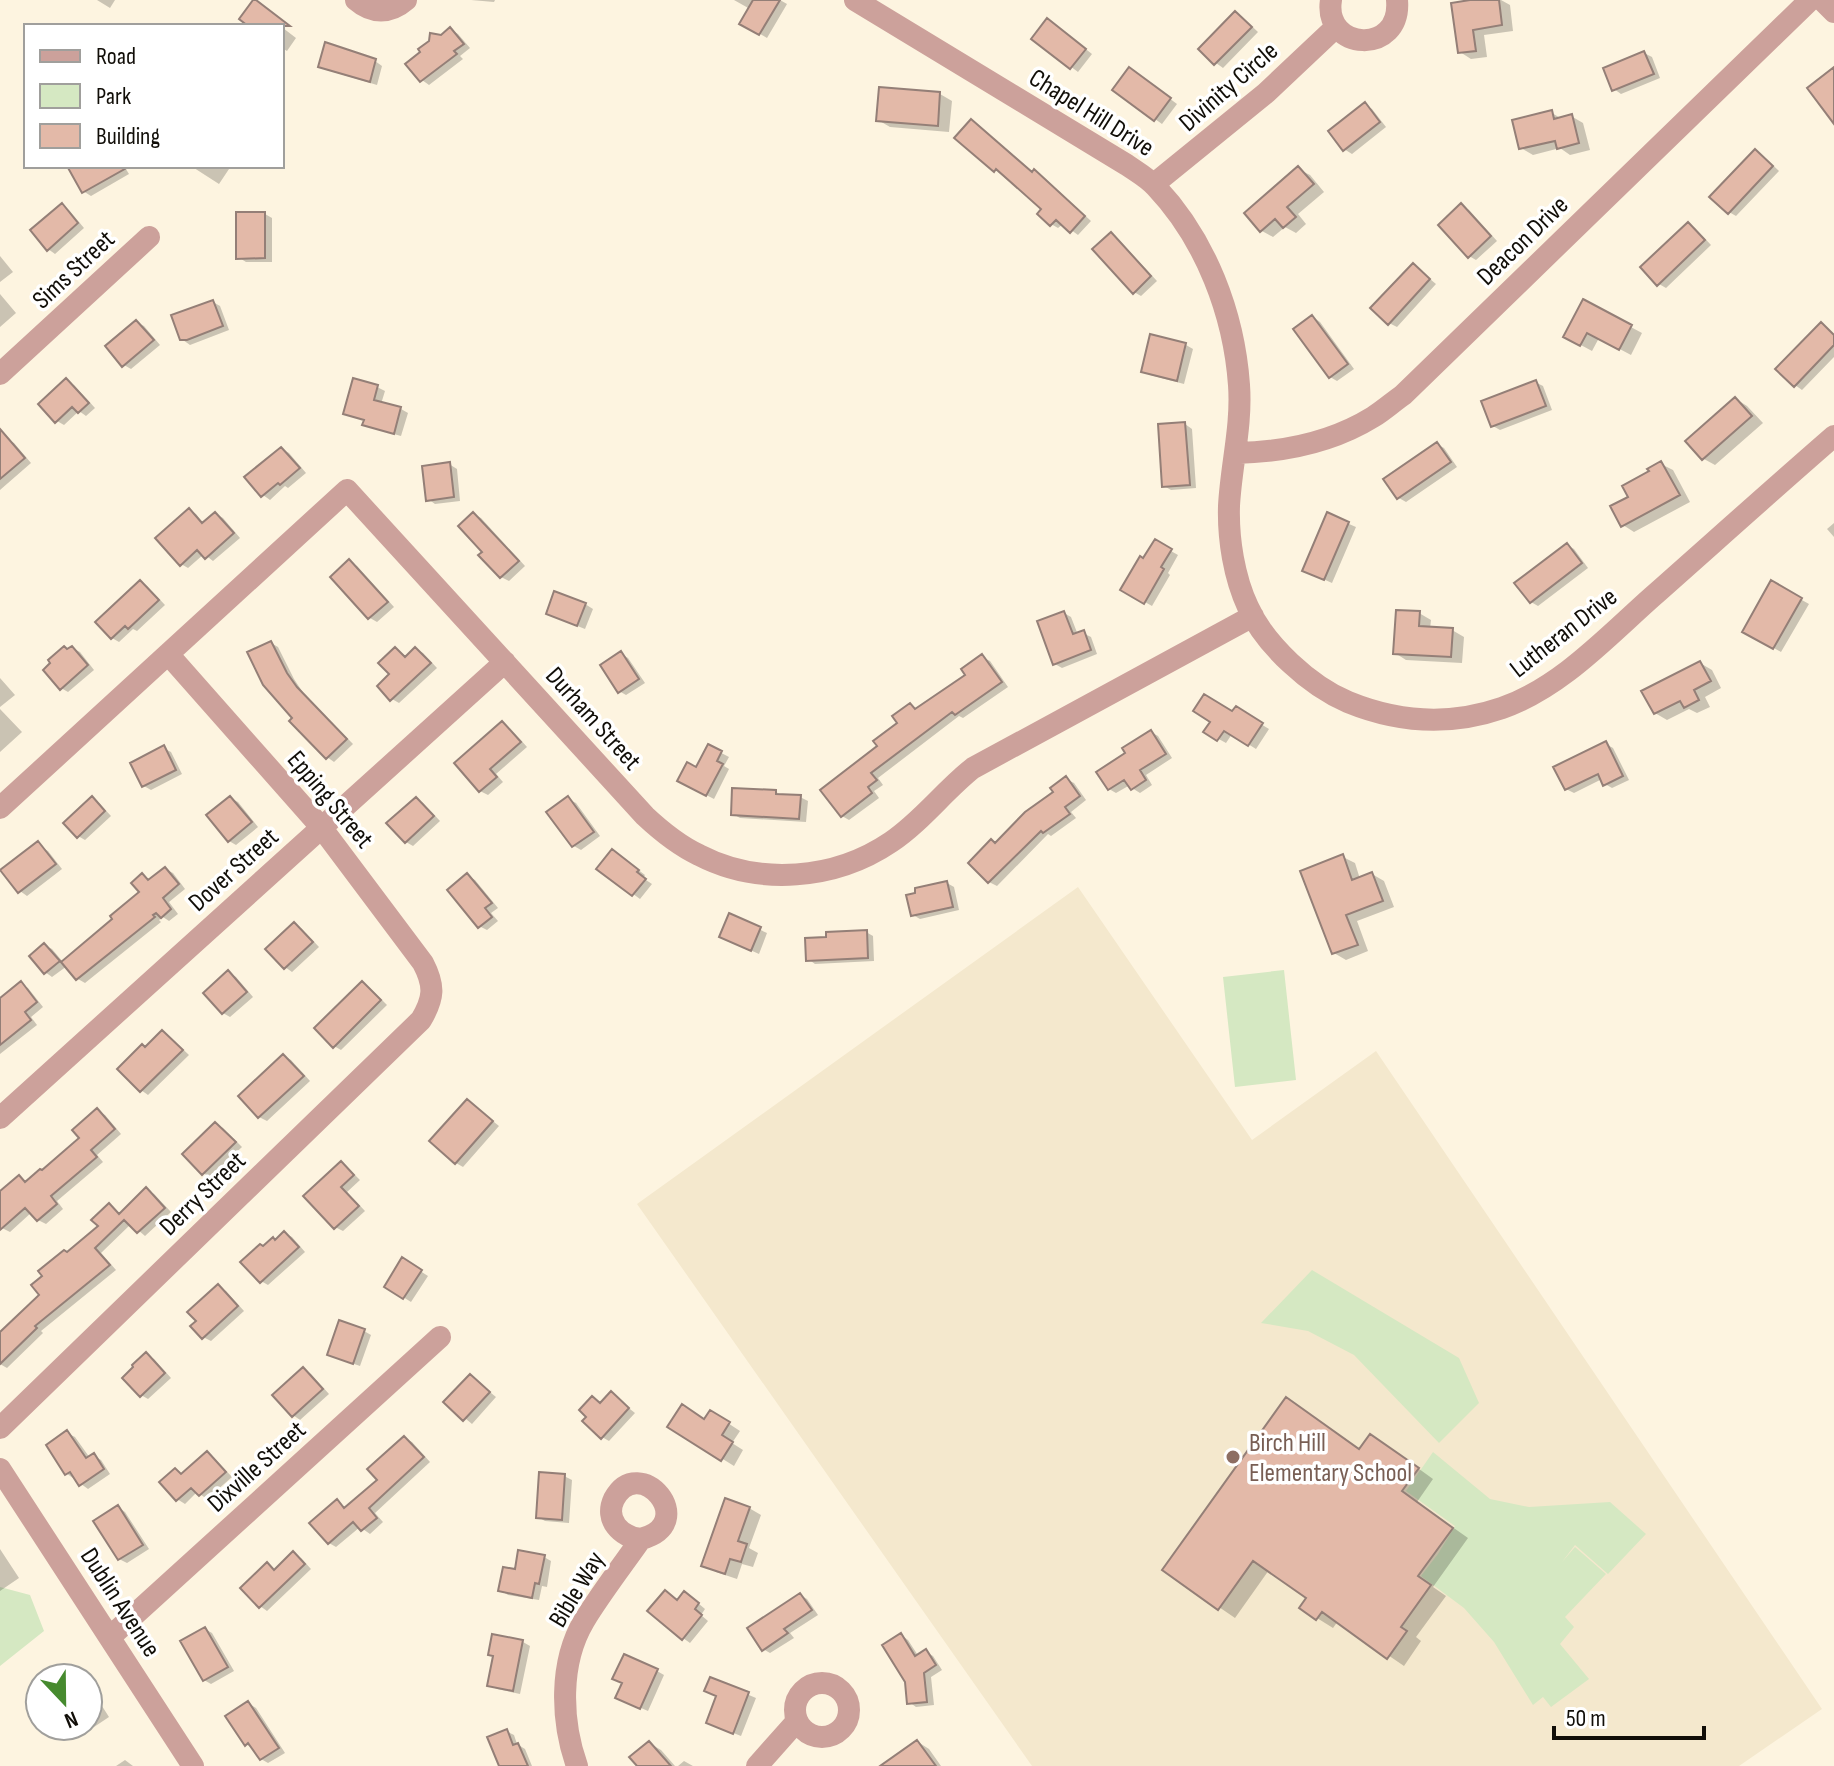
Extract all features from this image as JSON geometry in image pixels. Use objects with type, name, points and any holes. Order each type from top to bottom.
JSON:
[{"type":"street","points":[[356,0],[377,11],[397,7],[406,0]]},
{"type":"street","name":"Chapel Hill Drive","points":[[855,0],[1127,165],[1154,184],[1177,211],[1218,288],[1231,335],[1239,385],[1239,422],[1229,507],[1230,534],[1240,585],[1253,616]]},
{"type":"street","points":[[1331,0],[1331,17],[1336,27],[1356,40],[1367,41],[1379,38],[1388,31],[1395,21],[1397,0]]},
{"type":"street","name":"Deacon Drive","points":[[1236,453],[1292,449],[1321,441],[1374,417],[1403,395],[1810,0]]},
{"type":"street","points":[[1822,0],[1834,12]]},
{"type":"street","name":"Divinity Circle","points":[[1154,184],[1266,93],[1336,27]]},
{"type":"street","name":"Sims Street","points":[[0,374],[149,237]]},
{"type":"street","name":"Lutheran Drive","points":[[1253,616],[1262,631],[1294,666],[1337,697],[1361,708],[1410,720],[1441,720],[1501,709],[1529,696],[1583,659],[1834,436]]},
{"type":"street","name":"Durham Street","points":[[0,808],[347,490],[645,816],[676,842],[699,856],[742,871],[765,875],[817,873],[841,867],[890,843],[973,768],[1253,616]]},
{"type":"street","name":"Epping Street","points":[[168,654],[321,827],[423,963],[433,992]]},
{"type":"street","name":"Dover Street","points":[[0,1118],[505,662]]},
{"type":"street","name":"Derry Street","points":[[0,1428],[421,1020],[433,992]]},
{"type":"street","name":"Dixville Street","points":[[110,1637],[440,1337]]},
{"type":"street","name":"Dublin Avenue","points":[[0,1469],[193,1766]]},
{"type":"street","name":"Bible Way","points":[[577,1766],[570,1747],[565,1715],[572,1647],[583,1622],[641,1539]]},
{"type":"street","points":[[757,1766],[797,1721]]},
{"type":"shaded area","name":"Birch Hill Elementary School","points":[[1078,887],[1252,1140],[1376,1051],[1822,1709],[1739,1766],[1032,1766],[637,1204]]},
{"type":"green space","points":[[1284,970],[1296,1080],[1235,1087],[1223,977]]},
{"type":"green space","points":[[1312,1270],[1459,1358],[1479,1403],[1439,1443],[1354,1355],[1308,1331],[1261,1323]]},
{"type":"green space","points":[[1433,1452],[1490,1499],[1529,1507],[1610,1502],[1646,1534],[1608,1574],[1575,1545],[1562,1562],[1575,1547],[1606,1574],[1565,1617],[1574,1627],[1560,1644],[1589,1679],[1551,1707],[1543,1697],[1533,1705],[1494,1642],[1464,1608],[1421,1576],[1455,1526],[1406,1491]]},
{"type":"green space","points":[[0,1587],[30,1595],[44,1631],[0,1666]]},
{"type":"building","points":[[256,0],[290,26],[245,24],[239,19]]},
{"type":"building","points":[[753,0],[780,0],[759,35],[739,24]]},
{"type":"building","points":[[1499,0],[1502,25],[1473,30],[1476,51],[1458,53],[1451,3]]},
{"type":"building","points":[[1235,11],[1252,27],[1214,65],[1198,49]]},
{"type":"building","points":[[1047,18],[1086,49],[1070,69],[1031,39]]},
{"type":"building","points":[[450,27],[464,44],[454,51],[457,54],[420,82],[405,64],[429,41],[430,33],[441,35]]},
{"type":"building","points":[[325,42],[376,59],[370,82],[318,67]]},
{"type":"building","points":[[1644,51],[1654,74],[1612,91],[1603,68]]},
{"type":"building","points":[[1129,67],[1171,98],[1154,121],[1112,90]]},
{"type":"building","points":[[1834,67],[1834,124],[1807,88]]},
{"type":"building","points":[[879,87],[940,92],[938,126],[876,121]]},
{"type":"building","points":[[1365,102],[1380,122],[1343,151],[1328,131]]},
{"type":"building","points":[[1552,110],[1554,119],[1572,114],[1579,143],[1557,149],[1555,141],[1519,149],[1512,120]]},
{"type":"building","points":[[971,119],[1032,172],[1034,169],[1085,216],[1070,233],[1056,220],[1050,226],[1037,214],[1041,209],[996,169],[994,172],[954,138]]},
{"type":"building","points":[[1755,149],[1773,166],[1728,214],[1709,197]]},
{"type":"building","points":[[1298,166],[1314,184],[1287,207],[1296,217],[1283,228],[1275,219],[1260,232],[1244,213]]},
{"type":"building","points":[[68,168],[126,168],[82,193]]},
{"type":"building","points":[[62,203],[78,223],[47,251],[30,230]]},
{"type":"building","points":[[1461,203],[1491,236],[1468,258],[1438,225]]},
{"type":"building","points":[[236,212],[265,212],[265,258],[236,259]]},
{"type":"building","points":[[1688,222],[1705,240],[1657,286],[1640,267]]},
{"type":"building","points":[[1111,232],[1151,276],[1133,294],[1092,249]]},
{"type":"building","points":[[1413,263],[1430,279],[1388,325],[1370,308]]},
{"type":"building","points":[[1583,299],[1632,325],[1619,350],[1587,333],[1580,346],[1563,337]]},
{"type":"building","points":[[213,300],[223,326],[180,340],[171,315]]},
{"type":"building","points":[[1312,315],[1348,364],[1329,378],[1293,329]]},
{"type":"building","points":[[136,320],[154,340],[122,367],[105,346]]},
{"type":"building","points":[[1821,322],[1834,335],[1834,345],[1794,387],[1775,369]]},
{"type":"building","points":[[1150,334],[1186,343],[1177,381],[1141,372]]},
{"type":"building","points":[[66,378],[89,403],[78,413],[72,407],[55,423],[38,404]]},
{"type":"building","points":[[353,378],[378,385],[374,400],[401,407],[394,434],[362,425],[364,420],[343,414]]},
{"type":"building","points":[[1536,380],[1546,406],[1491,427],[1481,401]]},
{"type":"building","points":[[1735,397],[1752,416],[1702,460],[1685,441]]},
{"type":"building","points":[[1185,422],[1190,485],[1162,487],[1158,424]]},
{"type":"building","points":[[0,429],[25,458],[0,479]]},
{"type":"building","points":[[1437,442],[1451,462],[1397,499],[1383,479]]},
{"type":"building","points":[[281,447],[300,468],[261,497],[244,477]]},
{"type":"building","points":[[1661,461],[1680,495],[1621,527],[1610,506],[1628,497],[1622,486]]},
{"type":"building","points":[[450,462],[454,497],[426,501],[422,466]]},
{"type":"building","points":[[189,508],[202,523],[215,512],[234,533],[205,559],[197,550],[180,566],[155,538]]},
{"type":"building","points":[[473,512],[519,561],[500,578],[478,555],[482,552],[458,526]]},
{"type":"building","points":[[1327,512],[1349,522],[1324,580],[1302,571]]},
{"type":"building","points":[[1155,539],[1172,549],[1144,604],[1120,590],[1140,556],[1143,558]]},
{"type":"building","points":[[1567,543],[1582,563],[1530,603],[1514,583]]},
{"type":"building","points":[[349,559],[388,602],[368,619],[330,577]]},
{"type":"building","points":[[140,580],[159,600],[128,629],[125,626],[111,639],[95,622]]},
{"type":"building","points":[[1771,580],[1802,598],[1773,649],[1742,632]]},
{"type":"building","points":[[554,591],[586,603],[577,626],[546,614]]},
{"type":"building","points":[[1396,610],[1420,611],[1419,626],[1453,628],[1451,657],[1393,654]]},
{"type":"building","points":[[1064,611],[1073,634],[1084,630],[1091,650],[1053,665],[1037,621]]},
{"type":"building","points":[[271,641],[297,687],[347,739],[326,759],[289,721],[292,718],[263,685],[247,652]]},
{"type":"building","points":[[64,646],[67,649],[72,646],[88,665],[60,690],[43,670],[50,663],[48,660]]},
{"type":"building","points":[[395,647],[405,657],[415,647],[431,663],[390,701],[377,686],[389,674],[378,663]]},
{"type":"building","points":[[621,651],[639,679],[618,693],[600,665]]},
{"type":"building","points":[[982,654],[1002,682],[955,715],[952,712],[871,773],[877,780],[868,787],[872,793],[841,817],[820,790],[877,746],[873,741],[897,723],[892,716],[910,703],[915,709],[965,675],[961,669]]},
{"type":"building","points":[[1700,661],[1711,681],[1694,690],[1699,700],[1684,708],[1680,701],[1654,714],[1641,691]]},
{"type":"building","points":[[1204,694],[1232,711],[1236,706],[1263,723],[1248,746],[1224,731],[1217,741],[1203,732],[1210,722],[1193,711]]},
{"type":"building","points":[[502,721],[521,742],[490,769],[497,777],[479,792],[454,763]]},
{"type":"building","points":[[1151,730],[1166,754],[1140,770],[1146,780],[1131,790],[1124,780],[1108,790],[1096,772],[1125,753],[1122,748]]},
{"type":"building","points":[[1606,741],[1623,776],[1603,786],[1598,774],[1565,790],[1553,767]]},
{"type":"building","points":[[708,744],[722,751],[717,761],[723,764],[706,796],[677,781],[687,762],[696,767]]},
{"type":"building","points":[[164,745],[176,770],[142,787],[130,763]]},
{"type":"building","points":[[1066,776],[1080,796],[1065,807],[1070,814],[1043,833],[1041,831],[988,883],[968,863],[991,839],[995,843],[1025,812],[1053,792],[1050,788]]},
{"type":"building","points":[[732,788],[776,790],[776,794],[801,795],[799,819],[731,815]]},
{"type":"building","points":[[92,796],[105,811],[77,838],[63,823]]},
{"type":"building","points":[[230,796],[252,822],[228,842],[206,815]]},
{"type":"building","points":[[568,796],[594,832],[572,847],[546,812]]},
{"type":"building","points":[[416,797],[434,816],[405,843],[386,823]]},
{"type":"building","points":[[38,841],[56,864],[18,893],[0,870]]},
{"type":"building","points":[[612,849],[646,879],[632,896],[596,869]]},
{"type":"building","points":[[1343,854],[1352,880],[1372,872],[1383,901],[1346,915],[1358,945],[1332,954],[1300,871]]},
{"type":"building","points":[[165,867],[179,884],[163,898],[171,909],[161,918],[156,913],[153,915],[155,917],[76,980],[61,962],[139,892],[131,883],[142,873],[148,880]]},
{"type":"building","points":[[467,873],[492,903],[485,908],[492,917],[478,928],[447,890]]},
{"type":"building","points":[[947,881],[953,907],[911,916],[906,895],[915,893],[915,888]]},
{"type":"building","points":[[729,913],[761,927],[751,951],[719,937]]},
{"type":"building","points":[[294,922],[313,942],[284,969],[265,949]]},
{"type":"building","points":[[867,930],[868,958],[806,961],[805,938],[826,937],[826,932]]},
{"type":"building","points":[[44,943],[60,961],[44,974],[29,956]]},
{"type":"building","points":[[228,970],[247,992],[222,1014],[203,993]]},
{"type":"building","points":[[21,981],[37,1002],[25,1012],[31,1020],[0,1045],[0,998]]},
{"type":"building","points":[[362,981],[381,1000],[333,1048],[314,1028]]},
{"type":"building","points":[[162,1030],[183,1050],[140,1092],[117,1069],[142,1044],[145,1047]]},
{"type":"building","points":[[283,1054],[304,1076],[258,1118],[238,1096]]},
{"type":"building","points":[[467,1099],[493,1121],[455,1164],[429,1141]]},
{"type":"building","points":[[97,1108],[115,1129],[91,1150],[97,1157],[51,1196],[57,1204],[37,1221],[25,1208],[0,1230],[0,1191],[19,1175],[25,1182],[42,1170],[79,1138],[72,1130]]},
{"type":"building","points":[[215,1122],[236,1142],[202,1175],[182,1154]]},
{"type":"building","points":[[341,1161],[354,1175],[341,1187],[359,1206],[334,1229],[303,1196]]},
{"type":"building","points":[[146,1187],[165,1208],[137,1233],[124,1220],[95,1248],[110,1265],[35,1326],[37,1328],[0,1364],[0,1332],[39,1295],[31,1285],[42,1276],[38,1271],[98,1226],[91,1220],[109,1203],[119,1214]]},
{"type":"building","points":[[284,1231],[299,1247],[260,1283],[240,1262],[260,1244],[263,1246],[273,1237],[275,1240]]},
{"type":"building","points":[[402,1257],[422,1270],[403,1299],[384,1287]]},
{"type":"building","points":[[218,1284],[238,1306],[202,1339],[190,1326],[196,1321],[187,1312]]},
{"type":"building","points":[[339,1320],[365,1329],[353,1364],[327,1355]]},
{"type":"building","points":[[146,1352],[165,1373],[140,1397],[122,1378]]},
{"type":"building","points":[[303,1367],[323,1389],[292,1417],[272,1395]]},
{"type":"building","points":[[470,1374],[490,1392],[463,1421],[443,1402]]},
{"type":"building","points":[[611,1391],[629,1408],[601,1439],[582,1421],[586,1417],[579,1410],[592,1396],[600,1403]]},
{"type":"building","points":[[1286,1397],[1359,1449],[1370,1434],[1419,1468],[1402,1491],[1453,1528],[1418,1576],[1431,1585],[1401,1627],[1407,1631],[1387,1659],[1322,1612],[1316,1620],[1299,1608],[1306,1598],[1253,1561],[1218,1610],[1162,1570]]},
{"type":"building","points":[[682,1404],[704,1419],[710,1410],[730,1422],[722,1435],[733,1442],[721,1461],[667,1427]]},
{"type":"building","points":[[67,1430],[86,1458],[94,1453],[104,1469],[79,1486],[70,1472],[65,1475],[46,1445]]},
{"type":"building","points":[[404,1436],[424,1457],[369,1508],[377,1518],[361,1531],[353,1522],[328,1544],[309,1523],[337,1499],[344,1508],[377,1480],[367,1469]]},
{"type":"building","points":[[207,1451],[226,1472],[199,1496],[191,1488],[176,1501],[159,1482],[175,1468],[181,1474]]},
{"type":"building","points":[[539,1472],[565,1474],[562,1520],[536,1518]]},
{"type":"building","points":[[725,1498],[750,1507],[738,1541],[747,1544],[741,1562],[730,1559],[725,1574],[701,1566]]},
{"type":"building","points":[[118,1505],[143,1545],[118,1560],[93,1521]]},
{"type":"building","points":[[518,1550],[545,1555],[539,1584],[535,1583],[532,1598],[498,1591],[503,1567],[515,1569]]},
{"type":"building","points":[[293,1551],[305,1564],[259,1608],[240,1588],[267,1562],[274,1570]]},
{"type":"building","points":[[665,1590],[677,1600],[684,1591],[699,1603],[695,1609],[702,1615],[682,1640],[647,1611]]},
{"type":"building","points":[[800,1593],[812,1610],[784,1629],[788,1633],[762,1651],[747,1628]]},
{"type":"building","points":[[205,1627],[228,1667],[203,1681],[180,1641]]},
{"type":"building","points":[[901,1633],[915,1656],[926,1649],[936,1665],[924,1673],[927,1702],[907,1704],[905,1682],[882,1645]]},
{"type":"building","points":[[492,1634],[523,1640],[513,1691],[487,1686],[493,1656],[488,1655]]},
{"type":"building","points":[[624,1654],[658,1669],[640,1709],[615,1698],[622,1683],[612,1679]]},
{"type":"building","points":[[710,1677],[749,1692],[733,1734],[706,1723],[716,1696],[704,1691]]},
{"type":"building","points":[[248,1701],[279,1748],[260,1760],[248,1743],[245,1746],[225,1716]]},
{"type":"building","points":[[507,1729],[513,1745],[518,1743],[528,1766],[499,1766],[487,1737]]},
{"type":"building","points":[[917,1740],[936,1766],[880,1766]]},
{"type":"building","points":[[649,1741],[671,1766],[637,1766],[629,1757]]},
{"type":"place","name":"Birch Hill Elementary School","points":[[1233,1457]]}]
